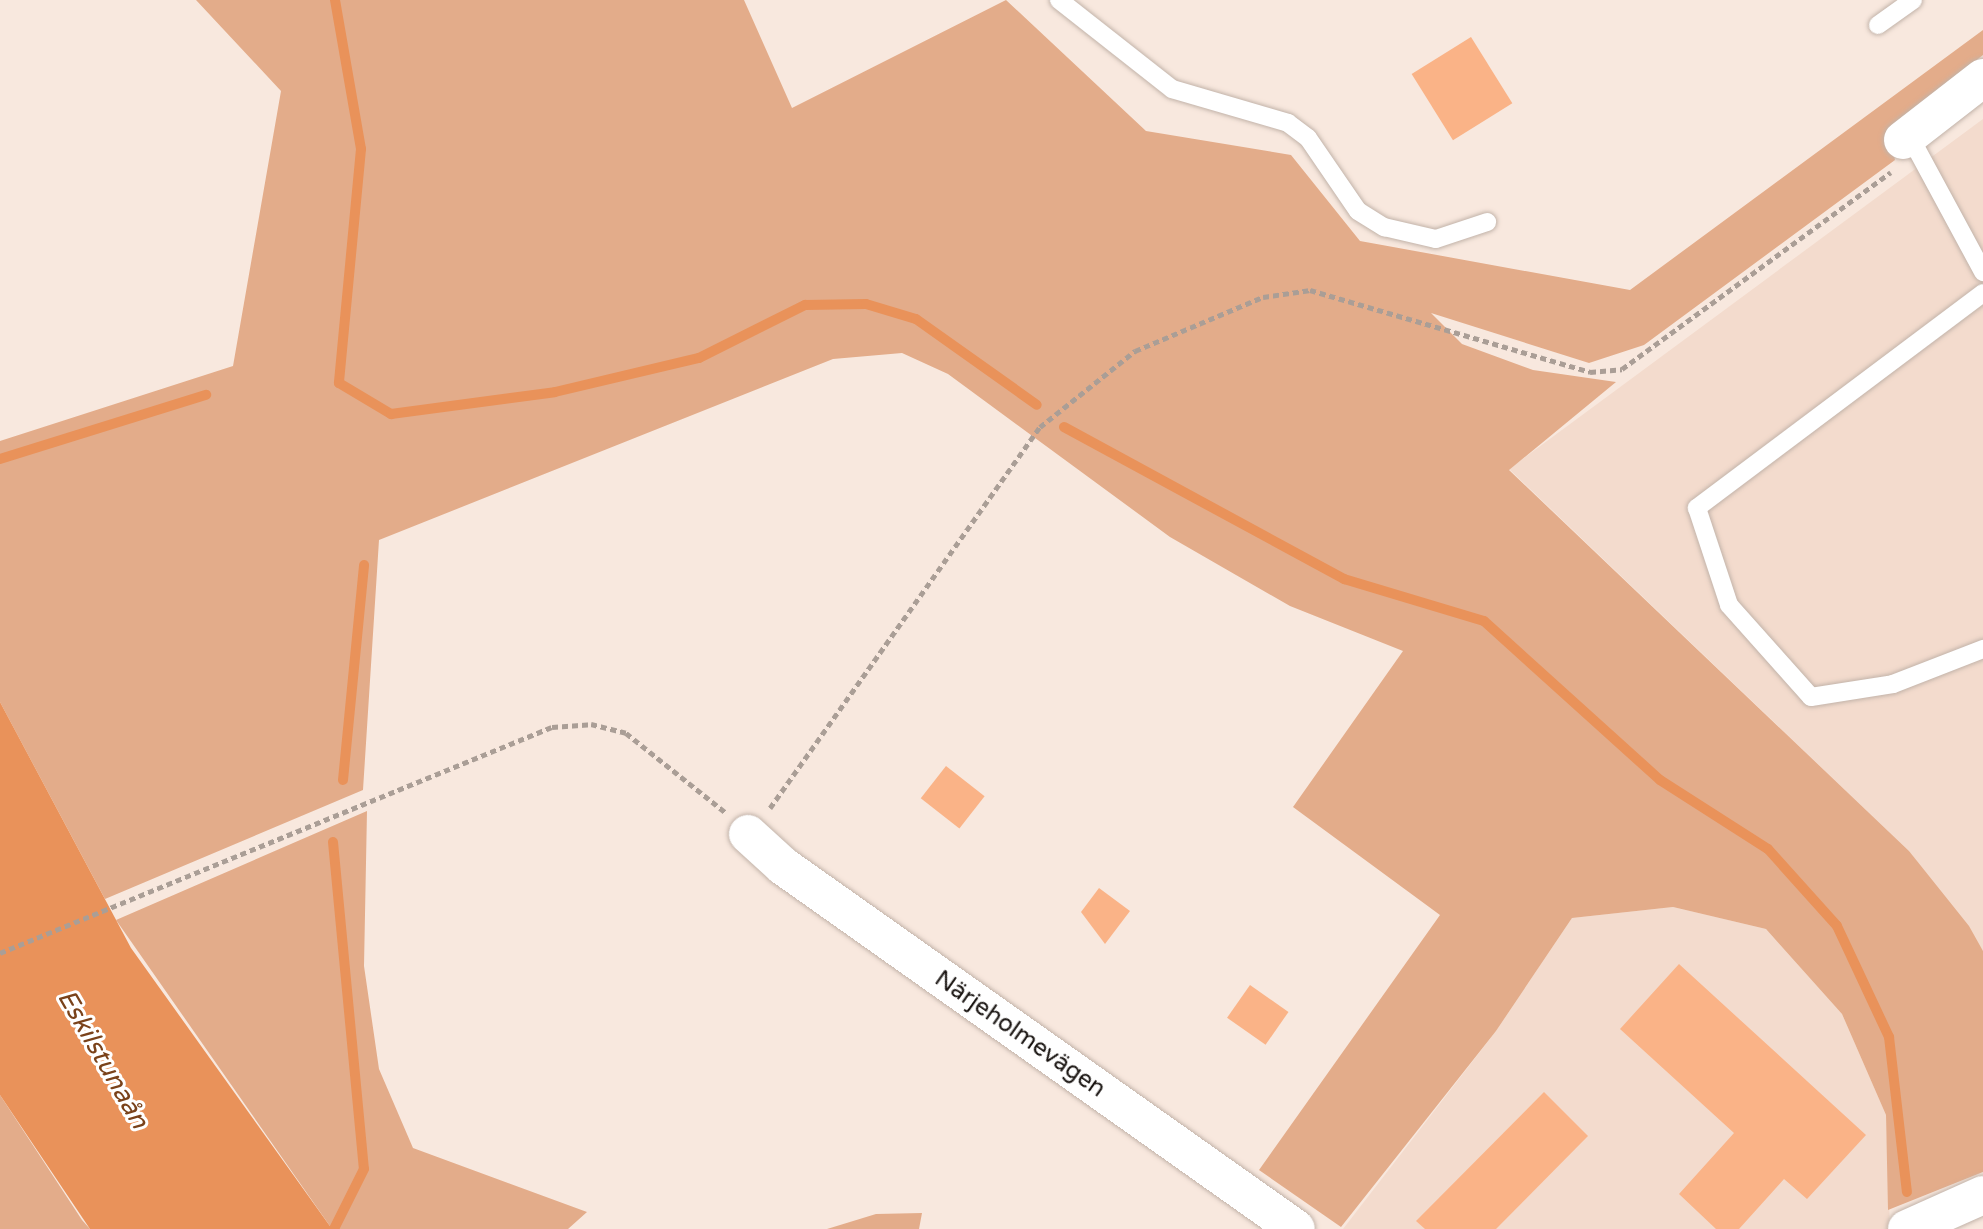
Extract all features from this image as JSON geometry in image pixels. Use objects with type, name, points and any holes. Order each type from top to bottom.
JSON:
[{"type":"street","points":[[1906,138],[1983,78]]},
{"type":"street","name":"Närjeholmevägen","points":[[748,834],[783,866],[1296,1229]]},
{"type":"street","points":[[1907,1229],[1983,1195]]},
{"type":"lane","points":[[1059,0],[1172,89],[1288,123],[1308,138],[1358,211],[1384,227],[1436,239],[1487,222]]},
{"type":"lane","points":[[1878,25],[1913,0]]},
{"type":"lane","points":[[1906,138],[1983,272]]},
{"type":"lane","points":[[1983,293],[1697,508],[1729,605],[1811,697],[1893,684],[1983,649]]},
{"type":"path","points":[[0,953],[531,734],[572,724],[608,727],[644,742],[748,834],[1040,427],[1135,351],[1263,297],[1310,290],[1590,372],[1622,369],[1898,167],[1906,138]]},
{"type":"shaded area","points":[[196,0],[744,0],[792,108],[1006,0],[1146,131],[1291,155],[1360,241],[1630,290],[1983,30],[1983,55],[1888,130],[1895,160],[1644,345],[1589,363],[1431,313],[1462,344],[1533,370],[1616,382],[1509,470],[1909,851],[1969,926],[1983,951],[1983,1172],[1888,1210],[1886,1115],[1842,1014],[1766,929],[1673,907],[1572,918],[1496,1031],[1341,1227],[1259,1170],[1440,915],[1293,807],[1403,651],[1290,606],[1170,537],[948,374],[902,353],[833,359],[379,540],[363,790],[105,899],[0,702],[0,441],[233,366],[281,91]]},
{"type":"shaded area","points":[[1983,119],[1983,951],[1909,851],[1509,469]]},
{"type":"shaded area","points":[[367,811],[364,966],[379,1069],[413,1148],[587,1212],[568,1229],[332,1229],[116,920]]},
{"type":"shaded area","points":[[1673,907],[1766,929],[1842,1014],[1886,1115],[1890,1229],[1343,1229],[1496,1031],[1572,918]]},
{"type":"shaded area","points":[[0,1095],[82,1220],[90,1229],[0,1229]]},
{"type":"shaded area","points":[[922,1213],[919,1229],[827,1229],[876,1214]]},
{"type":"water","name":"Eskilstunaån","points":[[0,702],[131,948],[332,1229],[90,1229],[0,1095]]},
{"type":"building","points":[[1471,37],[1512,103],[1453,140],[1412,74]]},
{"type":"building","points":[[946,766],[985,796],[959,828],[921,798]]},
{"type":"building","points":[[1099,888],[1130,911],[1105,944],[1081,912]]},
{"type":"building","points":[[1679,964],[1866,1135],[1807,1199],[1784,1179],[1739,1229],[1716,1229],[1679,1194],[1734,1133],[1620,1029]]},
{"type":"building","points":[[1250,985],[1289,1012],[1266,1045],[1227,1018]]},
{"type":"building","points":[[1544,1092],[1588,1136],[1496,1229],[1425,1229],[1416,1221]]},
{"type":"waterway","points":[[335,0],[361,149],[339,383],[391,414],[555,392],[699,358],[805,305],[866,304],[916,319],[1037,405]]},
{"type":"waterway","points":[[0,459],[206,395]]},
{"type":"waterway","points":[[1064,427],[1344,579],[1484,621],[1660,780],[1768,849],[1837,926],[1889,1037],[1907,1192]]},
{"type":"waterway","points":[[343,780],[364,565]]},
{"type":"waterway","points":[[333,842],[364,1169],[334,1229]]}]
